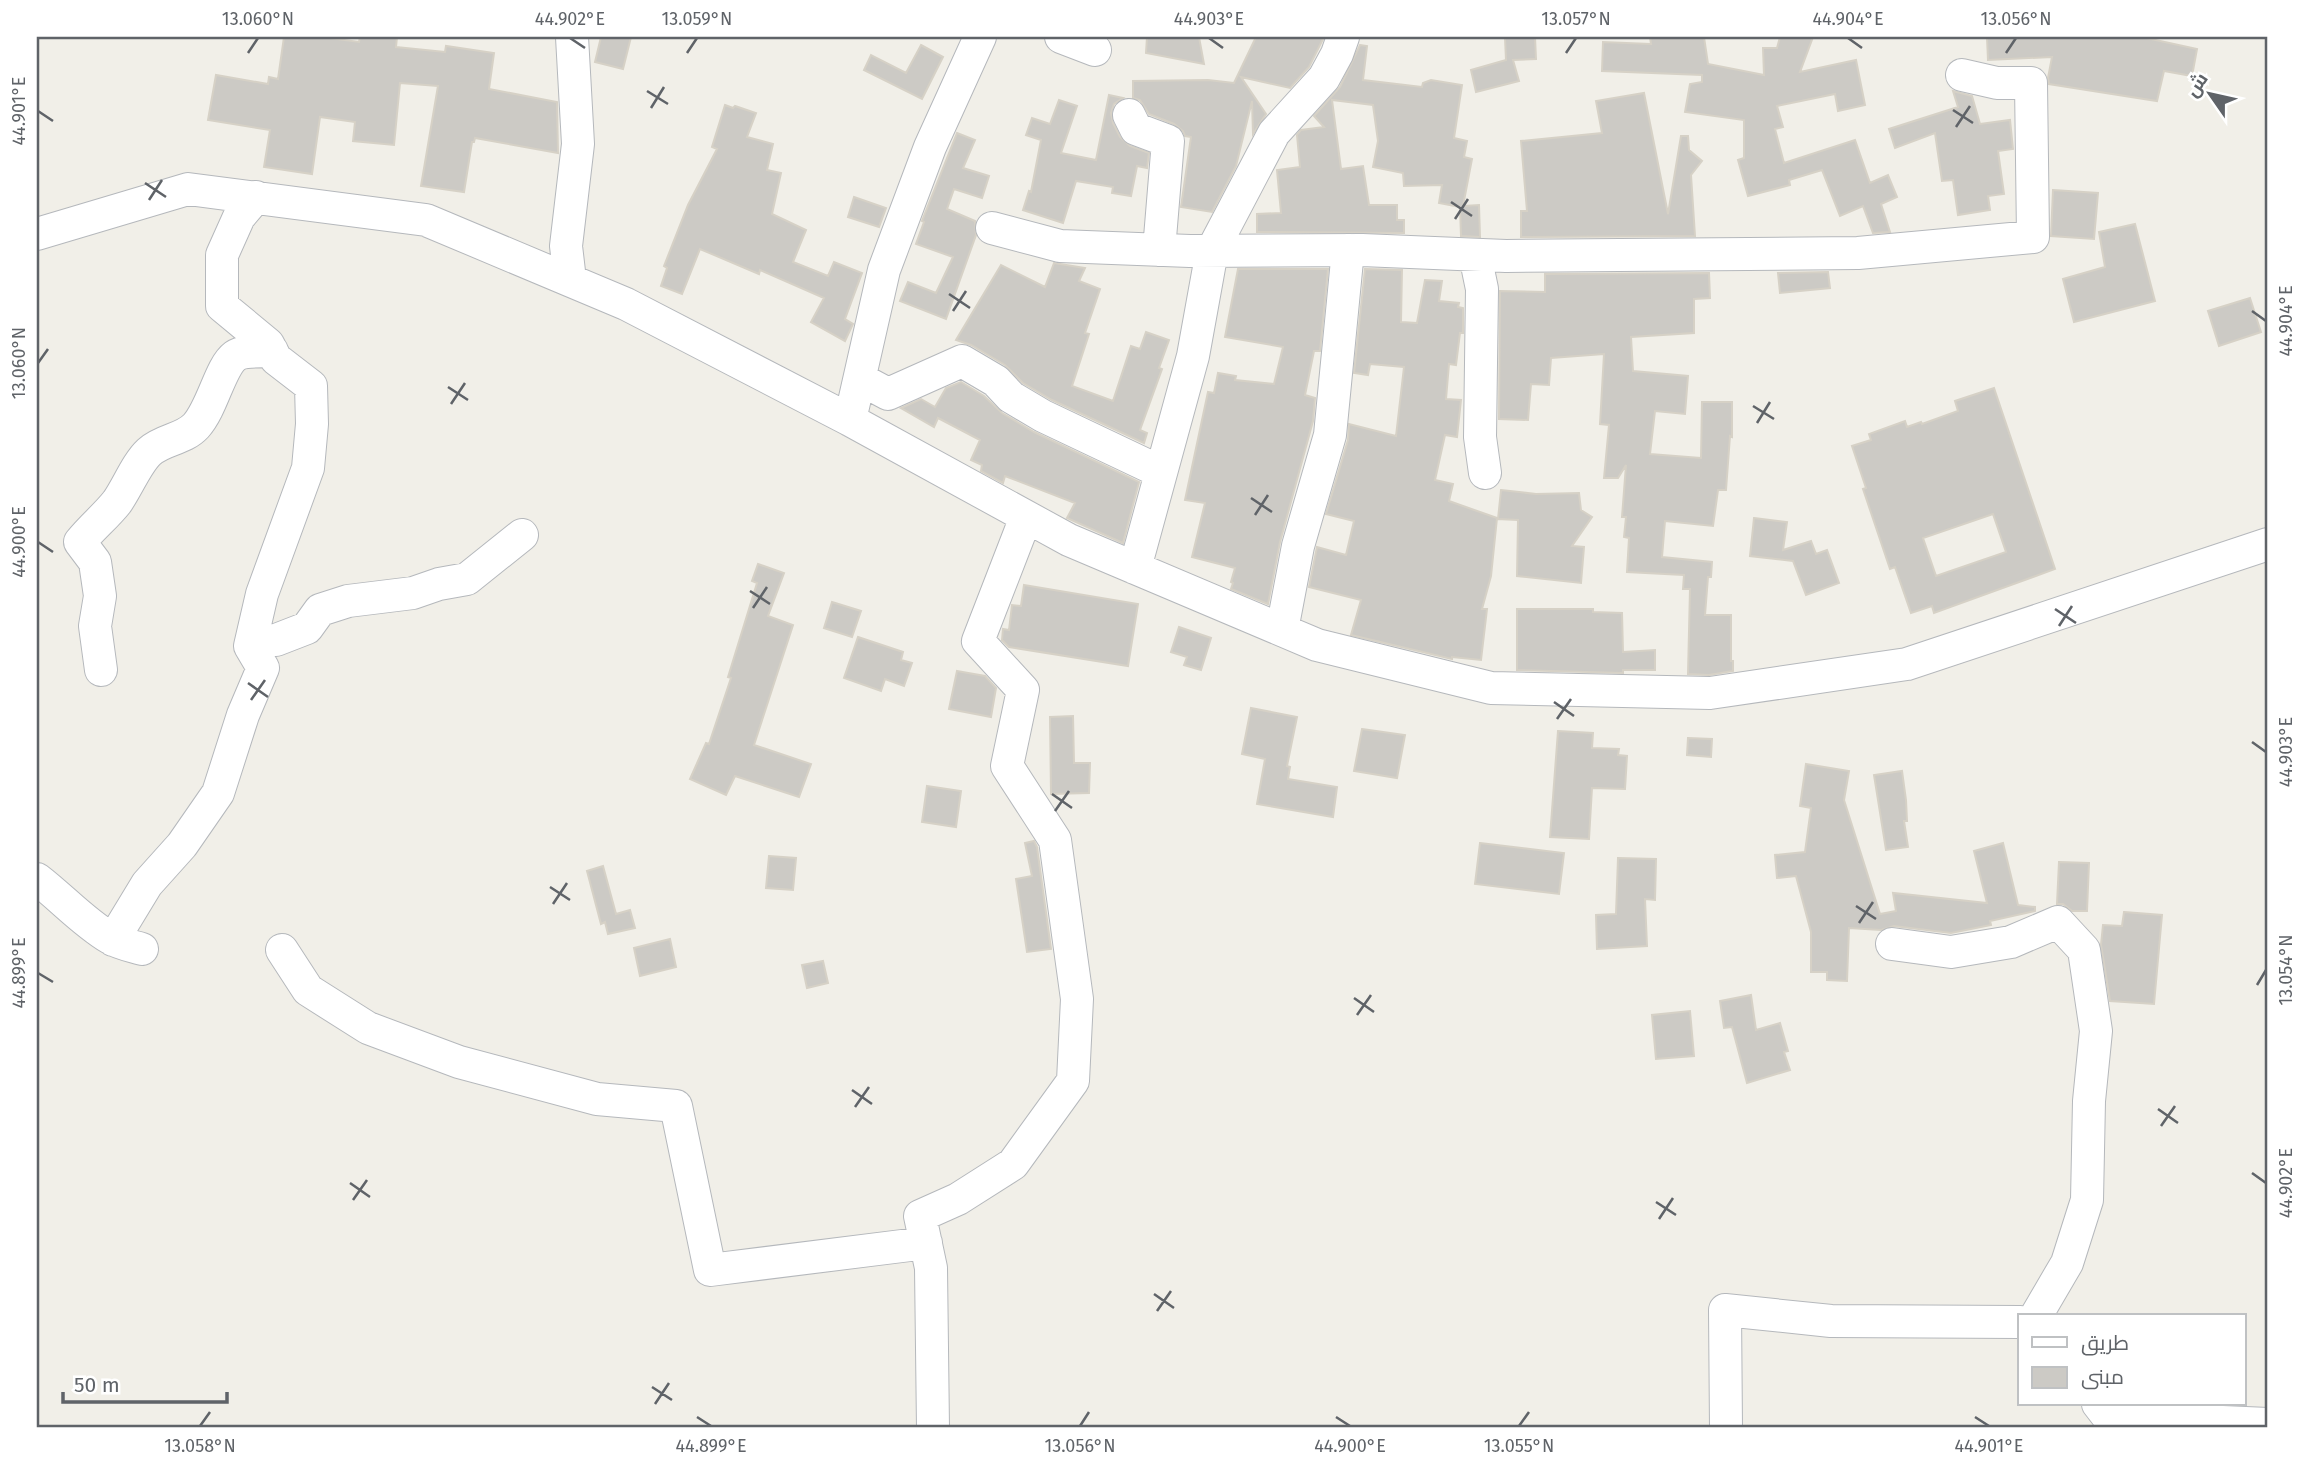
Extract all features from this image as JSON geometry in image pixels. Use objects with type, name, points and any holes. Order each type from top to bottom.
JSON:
[{"type":"street","points":[[570,280],[566,246],[578,144],[572,37]]},
{"type":"street","points":[[850,420],[884,270],[930,147],[980,37]]},
{"type":"street","points":[[1061,37],[1095,50]]},
{"type":"street","points":[[1135,568],[1193,356],[1212,251],[1275,133],[1324,78],[1338,54],[1343,37]]},
{"type":"street","points":[[992,228],[1060,246],[1212,251],[1348,250],[1475,255],[1858,253],[2033,237],[2031,83],[1997,83],[1962,75]]},
{"type":"street","points":[[1129,115],[1136,129],[1168,141],[1159,250]]},
{"type":"street","points":[[37,234],[188,188],[426,220],[626,304],[850,420],[1069,540],[1317,645],[1491,688],[1710,693],[1907,664],[2268,544]]},
{"type":"street","points":[[37,879],[61,897],[90,925],[127,945],[147,884],[183,845],[218,793],[243,715],[263,668],[250,646],[262,594],[308,468],[312,425],[311,386],[276,359],[268,344],[222,306],[222,255],[239,217],[256,197]]},
{"type":"street","points":[[1282,630],[1298,547],[1330,435],[1348,250]]},
{"type":"street","points":[[1475,255],[1482,289],[1480,437],[1485,473]]},
{"type":"street","points":[[101,670],[94,626],[100,596],[95,562],[80,542],[94,524],[115,505],[148,453],[163,442],[176,439],[194,428],[207,411],[226,364],[238,353],[272,351]]},
{"type":"street","points":[[860,379],[888,394],[962,361],[996,381],[1011,397],[1043,416],[1161,472]]},
{"type":"street","points":[[933,1428],[930,1268],[920,1216],[958,1199],[1013,1164],[1073,1080],[1077,999],[1055,840],[1007,766],[1023,690],[978,641],[1026,517]]},
{"type":"street","points":[[276,640],[307,628],[320,610],[348,601],[413,593],[439,584],[467,579],[523,535]]},
{"type":"street","points":[[1892,944],[1951,952],[2011,942],[2058,922],[2084,950],[2096,1031],[2088,1101],[2087,1200],[2067,1263],[2037,1314]]},
{"type":"street","points":[[282,950],[308,990],[368,1027],[459,1062],[597,1099],[676,1106],[710,1270],[926,1243]]},
{"type":"street","points":[[1726,1428],[1725,1310],[1831,1321],[2018,1322]]},
{"type":"street","points":[[2100,1406],[2108,1417],[2268,1424]]},
{"type":"building","points":[[284,37],[323,37],[359,42],[360,37],[397,37],[396,47],[445,52],[446,46],[494,53],[489,89],[557,102],[558,153],[475,138],[472,142],[464,192],[421,186],[438,86],[400,83],[394,145],[353,141],[355,122],[320,117],[312,174],[264,167],[270,130],[208,120],[216,75],[268,84],[269,77],[278,79]]},
{"type":"building","points":[[601,37],[631,37],[623,69],[595,62]]},
{"type":"building","points":[[1147,37],[1199,37],[1204,64],[1146,53]]},
{"type":"building","points":[[1256,37],[1324,37],[1309,67],[1290,88],[1241,77],[1266,114],[1253,134],[1252,101],[1236,166],[1212,212],[1181,207],[1191,137],[1185,136],[1174,124],[1149,114],[1140,100],[1133,98],[1133,81],[1208,80],[1234,83]]},
{"type":"building","points":[[1535,37],[1536,59],[1513,60],[1519,81],[1476,92],[1471,70],[1506,60],[1505,38]]},
{"type":"building","points":[[1650,37],[1704,37],[1708,64],[1764,75],[1763,48],[1777,48],[1780,37],[1813,37],[1800,72],[1856,60],[1865,105],[1838,111],[1835,94],[1777,106],[1783,127],[1775,129],[1784,163],[1855,140],[1870,183],[1888,175],[1897,197],[1881,204],[1890,232],[1873,233],[1863,206],[1840,216],[1822,170],[1789,180],[1790,185],[1748,196],[1738,160],[1744,158],[1744,120],[1685,112],[1690,84],[1702,82],[1702,75],[1602,71],[1603,42],[1651,44]]},
{"type":"building","points":[[1987,37],[2142,37],[2197,49],[2192,76],[2164,71],[2157,101],[2049,84],[2052,57],[1988,60]]},
{"type":"building","points":[[921,45],[943,57],[922,99],[864,70],[871,55],[906,73]]},
{"type":"building","points":[[1360,45],[1367,46],[1363,80],[1422,87],[1423,83],[1431,80],[1462,85],[1454,138],[1467,141],[1464,157],[1472,159],[1463,206],[1479,205],[1480,237],[1461,236],[1460,207],[1439,203],[1442,185],[1404,186],[1403,173],[1373,167],[1378,141],[1373,105],[1332,100],[1341,169],[1363,166],[1369,205],[1397,205],[1397,220],[1404,220],[1404,233],[1257,232],[1257,214],[1281,213],[1277,170],[1300,167],[1297,135],[1301,130],[1324,127],[1314,116],[1340,87]]},
{"type":"building","points":[[1953,91],[1972,96],[1980,124],[2010,120],[2013,149],[1998,151],[2004,194],[1988,196],[1990,210],[1958,215],[1953,180],[1942,181],[1935,133],[1895,148],[1889,129],[1958,107]]},
{"type":"building","points":[[1644,93],[1668,214],[1681,136],[1688,136],[1689,150],[1702,161],[1691,175],[1695,236],[1521,237],[1521,211],[1527,211],[1521,141],[1602,133],[1596,101]]},
{"type":"building","points":[[1109,95],[1123,98],[1114,104],[1111,113],[1120,137],[1130,146],[1149,153],[1147,168],[1137,166],[1131,196],[1112,193],[1113,187],[1076,181],[1063,223],[1023,210],[1029,191],[1031,192],[1041,140],[1026,135],[1032,118],[1050,124],[1059,100],[1077,106],[1061,153],[1096,160]]},
{"type":"building","points":[[725,105],[756,113],[747,137],[773,144],[767,170],[781,173],[772,214],[806,230],[793,262],[828,276],[834,262],[862,273],[845,319],[853,324],[845,341],[811,322],[824,298],[760,270],[759,274],[700,249],[682,294],[661,286],[667,268],[664,266],[688,205],[717,149],[712,147]]},
{"type":"building","points":[[957,133],[975,140],[963,168],[989,176],[982,198],[954,189],[947,209],[975,221],[976,235],[946,319],[900,301],[908,282],[936,293],[953,257],[916,244],[924,222],[922,221]]},
{"type":"building","points":[[2053,190],[2098,193],[2094,239],[2051,236]]},
{"type":"building","points":[[854,197],[886,208],[879,227],[848,217]]},
{"type":"building","points":[[2135,224],[2155,301],[2074,322],[2063,279],[2105,267],[2099,232]]},
{"type":"building","points":[[1054,263],[1085,268],[1079,281],[1100,289],[1085,333],[1089,334],[1072,386],[1113,401],[1131,346],[1140,349],[1146,332],[1169,340],[1159,368],[1162,369],[1140,430],[1147,433],[1144,443],[1052,400],[1023,383],[1005,365],[971,345],[956,340],[1001,265],[1045,287]]},
{"type":"building","points":[[1238,269],[1328,269],[1320,351],[1314,351],[1305,395],[1315,398],[1313,421],[1280,542],[1268,604],[1231,589],[1235,568],[1192,557],[1205,503],[1185,500],[1208,392],[1214,393],[1218,373],[1236,376],[1235,380],[1274,384],[1283,347],[1225,337]]},
{"type":"building","points":[[1365,269],[1402,270],[1401,322],[1417,323],[1425,280],[1442,281],[1439,301],[1459,303],[1458,307],[1463,308],[1463,333],[1460,333],[1456,365],[1449,364],[1446,399],[1461,400],[1457,437],[1445,435],[1435,480],[1453,484],[1449,501],[1497,518],[1491,576],[1482,609],[1487,609],[1481,660],[1452,659],[1351,635],[1361,600],[1309,587],[1317,547],[1346,555],[1354,521],[1326,514],[1348,440],[1349,424],[1396,436],[1404,367],[1370,364],[1368,375],[1354,373]]},
{"type":"building","points":[[1828,272],[1830,288],[1780,293],[1778,273]]},
{"type":"building","points":[[1709,273],[1710,298],[1694,299],[1694,333],[1631,337],[1633,371],[1688,376],[1685,414],[1655,411],[1650,454],[1701,458],[1702,402],[1732,402],[1732,437],[1730,436],[1726,490],[1718,490],[1713,526],[1665,521],[1662,557],[1712,562],[1705,615],[1731,615],[1733,671],[1709,675],[1688,674],[1690,589],[1683,589],[1684,575],[1627,572],[1629,538],[1624,537],[1626,517],[1622,517],[1626,465],[1618,478],[1604,478],[1609,425],[1600,424],[1604,354],[1551,358],[1549,385],[1531,384],[1528,420],[1499,419],[1500,291],[1545,292],[1545,274]]},
{"type":"building","points":[[2250,298],[2261,332],[2219,346],[2208,311]]},
{"type":"building","points":[[961,382],[984,396],[1002,413],[1034,432],[1139,482],[1123,543],[1067,518],[1075,503],[1005,476],[1003,483],[981,471],[982,465],[971,460],[980,440],[938,418],[934,427],[901,408],[921,399],[935,407],[946,388]]},
{"type":"building","points":[[1994,388],[2055,569],[1934,613],[1932,606],[1911,613],[1895,567],[1890,569],[1863,489],[1866,488],[1852,446],[1871,440],[1869,434],[1905,421],[1907,427],[1958,411],[1955,401]],"holes":[[[1993,514],[2006,552],[1936,576],[1923,538]]]},
{"type":"building","points":[[1501,490],[1536,494],[1579,493],[1581,510],[1592,517],[1572,546],[1584,547],[1581,583],[1517,576],[1518,520],[1498,519]]},
{"type":"building","points":[[1754,518],[1787,522],[1783,550],[1811,541],[1816,554],[1827,550],[1839,583],[1806,595],[1793,561],[1750,556]]},
{"type":"building","points":[[758,564],[784,573],[768,616],[793,625],[754,745],[811,764],[799,797],[735,776],[726,795],[690,779],[706,743],[709,744],[731,678],[728,677],[757,583],[752,581]]},
{"type":"building","points":[[1024,585],[1138,604],[1128,666],[1009,647],[1002,640],[1003,629],[1009,630],[1012,605],[1021,606]]},
{"type":"building","points":[[832,602],[861,611],[852,637],[824,628]]},
{"type":"building","points":[[1517,609],[1593,609],[1593,612],[1622,613],[1623,652],[1655,650],[1655,670],[1623,670],[1623,673],[1517,670]]},
{"type":"building","points":[[1179,627],[1211,638],[1201,670],[1184,665],[1187,657],[1171,652]]},
{"type":"building","points":[[858,637],[903,652],[901,660],[912,663],[904,686],[885,679],[881,691],[844,678]]},
{"type":"building","points":[[957,671],[985,676],[996,688],[991,717],[949,709]]},
{"type":"building","points":[[1251,708],[1297,717],[1287,766],[1290,767],[1288,779],[1337,787],[1333,817],[1257,804],[1265,759],[1242,754]]},
{"type":"building","points":[[1073,716],[1074,763],[1090,763],[1089,793],[1051,794],[1050,717]]},
{"type":"building","points":[[1362,729],[1405,735],[1397,778],[1354,771]]},
{"type":"building","points":[[1558,731],[1593,733],[1592,748],[1619,749],[1618,755],[1627,756],[1625,789],[1592,788],[1589,839],[1550,837]]},
{"type":"building","points":[[1688,738],[1712,739],[1711,757],[1687,755]]},
{"type":"building","points":[[1806,764],[1849,771],[1844,800],[1880,914],[1896,911],[1893,893],[1987,903],[1974,851],[2003,843],[2018,905],[2035,907],[2035,911],[1990,921],[1991,925],[1951,933],[1894,926],[1881,930],[1849,928],[1847,981],[1827,980],[1827,972],[1811,972],[1811,932],[1796,876],[1777,878],[1775,855],[1805,852],[1811,808],[1800,806]]},
{"type":"building","points":[[1902,771],[1908,847],[1886,850],[1874,775]]},
{"type":"building","points":[[927,786],[961,791],[956,827],[922,822]]},
{"type":"building","points":[[1034,841],[1051,949],[1027,952],[1016,879],[1032,876],[1025,843]]},
{"type":"building","points":[[1480,843],[1564,853],[1559,894],[1475,884]]},
{"type":"building","points":[[769,856],[796,858],[793,890],[766,888]]},
{"type":"building","points":[[1618,858],[1656,859],[1655,900],[1645,899],[1647,946],[1597,949],[1596,915],[1616,914]]},
{"type":"building","points":[[2059,862],[2089,863],[2087,911],[2072,911],[2063,904],[2057,904]]},
{"type":"building","points":[[603,866],[616,914],[630,910],[635,928],[608,934],[605,922],[601,924],[587,871]]},
{"type":"building","points":[[2124,912],[2162,915],[2154,1004],[2110,1001],[2101,945],[2103,925],[2122,926]]},
{"type":"building","points":[[670,939],[676,967],[640,976],[634,948]]},
{"type":"building","points":[[823,961],[828,983],[807,988],[802,965]]},
{"type":"building","points":[[1751,995],[1756,1030],[1780,1023],[1788,1051],[1784,1052],[1790,1070],[1747,1083],[1732,1027],[1724,1028],[1720,1001]]},
{"type":"building","points":[[1690,1011],[1694,1056],[1656,1059],[1652,1015]]}]
